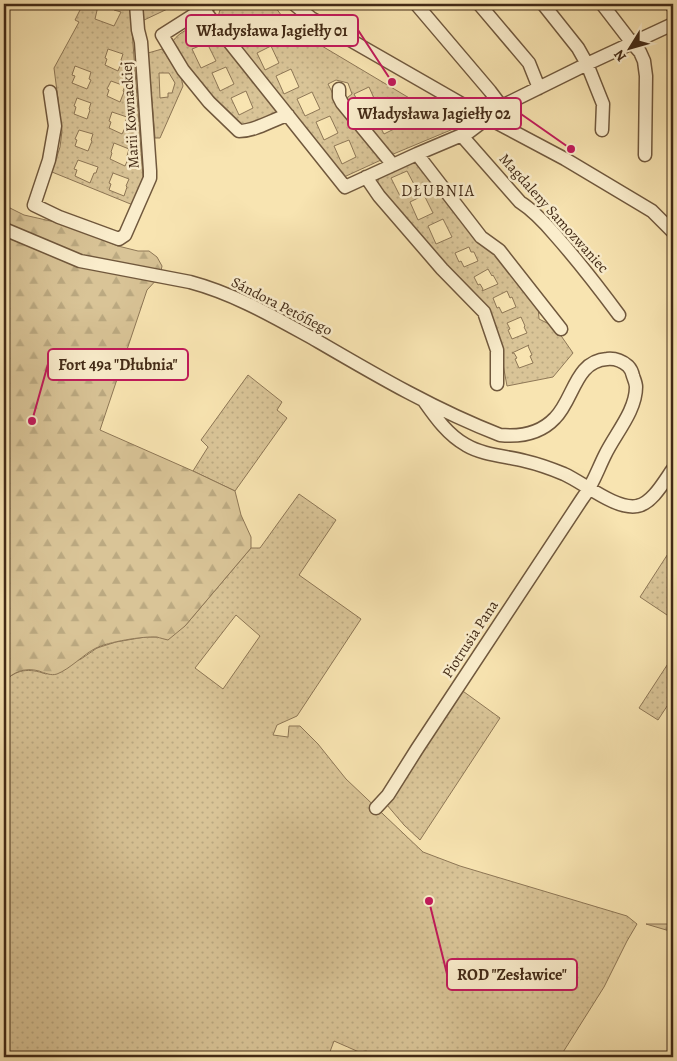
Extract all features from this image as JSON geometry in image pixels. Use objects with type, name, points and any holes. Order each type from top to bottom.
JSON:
[{"type":"street","points":[[136,4],[141,42],[152,40],[162,35],[207,6],[288,115],[345,187],[462,136],[502,107],[587,64],[673,24]]},
{"type":"street","points":[[294,4],[311,18],[487,118],[565,159],[645,206],[673,232]]},
{"type":"street","points":[[416,4],[502,107]]},
{"type":"street","points":[[479,4],[529,63],[539,88]]},
{"type":"street","points":[[544,4],[578,48],[587,64],[603,104],[602,130]]},
{"type":"street","points":[[602,4],[640,52],[644,61],[646,76],[645,155]]},
{"type":"street","points":[[671,4],[673,8]]},
{"type":"street","points":[[162,35],[183,70],[209,102],[238,130],[248,130],[288,115]]},
{"type":"street","name":"Marii Kownackiej","points":[[50,92],[55,126],[49,160],[34,205],[59,217],[119,239],[125,235],[150,178],[141,42]]},
{"type":"street","points":[[339,89],[339,97],[342,103],[393,165]]},
{"type":"street","name":"Magdaleny Samozwaniec","points":[[462,136],[520,202],[530,208],[566,248],[595,282],[618,316]]},
{"type":"street","points":[[417,154],[481,237],[499,250],[561,329]]},
{"type":"street","points":[[366,177],[379,196],[442,269],[484,312],[497,350],[497,384]]},
{"type":"street","name":"Sándora Petőfiego","points":[[4,229],[80,261],[190,282],[232,297],[270,315],[422,400],[500,435],[525,436],[547,426],[564,408],[580,375],[592,362],[612,358],[620,360],[631,369],[634,378],[636,386],[633,402],[626,420],[605,455],[590,488]]},
{"type":"street","name":"Sándora Petőfiego","points":[[422,400],[445,429],[459,442],[468,447],[546,467],[566,475],[619,504],[631,507],[639,506],[650,500],[673,469]]},
{"type":"street","name":"Piotrusia Pana","points":[[376,808],[388,796],[416,750],[590,488]]},
{"type":"green space","points":[[83,4],[106,4],[105,6],[98,6],[95,19],[114,26],[121,12],[114,10],[115,6],[110,4],[130,4],[143,177],[133,205],[52,172],[60,147],[62,131],[54,68],[79,22],[75,20]],"holes":[[[108,49],[123,54],[118,71],[105,65],[107,59],[105,58]],[[75,66],[91,72],[89,79],[91,80],[87,89],[72,83],[75,76],[72,75]],[[111,81],[125,86],[120,102],[107,96],[109,90],[107,89]],[[77,98],[91,103],[87,119],[74,114],[76,107],[74,106]],[[112,112],[127,117],[125,123],[127,124],[122,134],[109,128],[111,122],[109,121]],[[79,130],[93,134],[88,151],[75,146],[77,140],[75,139]],[[114,143],[129,149],[127,156],[129,157],[125,166],[110,159]],[[78,160],[98,167],[90,183],[75,176],[77,170],[74,169]],[[113,173],[129,179],[124,196],[109,190],[111,184],[109,183]]]},
{"type":"green space","points":[[140,4],[178,4],[142,21]]},
{"type":"green space","points":[[232,4],[273,4],[290,27],[458,127],[391,155],[344,100],[352,94],[348,83],[336,80],[328,84],[338,104],[381,160],[344,177],[217,20],[220,10]],"holes":[[[253,22],[260,40],[246,46],[238,29]],[[271,46],[279,63],[265,70],[257,53]],[[291,69],[299,87],[284,94],[276,76]],[[369,87],[377,105],[363,112],[354,94]],[[312,92],[320,109],[305,116],[297,99]],[[390,110],[398,127],[384,134],[375,117]],[[330,116],[338,133],[324,140],[316,122]],[[349,140],[356,157],[342,164],[334,146]]]},
{"type":"green space","points":[[203,24],[209,25],[276,108],[272,116],[242,127],[197,82],[173,46],[173,41],[183,32]],"holes":[[[207,43],[216,61],[201,68],[192,49]],[[226,67],[234,84],[220,91],[212,73]],[[246,91],[253,108],[239,115],[231,98]]]},
{"type":"green space","points":[[162,49],[181,77],[183,86],[160,138],[155,138],[148,53]],"holes":[[[159,73],[169,73],[175,83],[172,93],[168,93],[168,97],[160,98]]]},
{"type":"green space","points":[[416,161],[501,258],[538,305],[539,319],[555,327],[573,353],[553,377],[507,386],[496,326],[491,314],[425,245],[377,184],[379,178]],"holes":[[[407,171],[416,188],[400,196],[391,178]],[[424,195],[433,213],[418,220],[410,202]],[[443,219],[452,237],[436,244],[428,226]],[[469,247],[471,252],[474,252],[478,261],[464,267],[461,261],[459,262],[455,253]],[[488,269],[498,284],[482,291],[483,289],[480,284],[478,285],[474,277]],[[507,291],[516,307],[502,313],[499,307],[497,308],[493,298]],[[521,317],[527,333],[512,339],[508,330],[510,329],[507,323]],[[529,345],[533,363],[519,368],[514,353],[512,353]]]},
{"type":"green space","points":[[4,205],[24,215],[55,222],[118,246],[138,251],[149,251],[157,257],[162,266],[160,276],[147,290],[100,430],[235,491],[241,515],[251,537],[251,548],[185,626],[168,640],[157,637],[135,638],[109,644],[96,648],[57,674],[24,670],[15,673],[4,682]]},
{"type":"green space","points":[[248,375],[282,402],[277,410],[287,418],[235,491],[193,471],[208,447],[201,440]]},
{"type":"green space","points":[[299,494],[336,520],[299,575],[361,619],[297,716],[277,725],[273,735],[288,737],[289,726],[300,726],[318,744],[346,779],[423,852],[460,866],[627,916],[637,924],[604,987],[560,1057],[384,1057],[366,1051],[359,1052],[334,1041],[328,1057],[4,1057],[4,682],[18,672],[28,670],[46,674],[81,659],[97,648],[116,642],[157,637],[185,626],[251,548],[260,548]],"holes":[[[236,615],[260,636],[223,689],[195,668]]]},
{"type":"green space","points":[[673,546],[673,619],[640,597]]},
{"type":"green space","points":[[673,656],[673,697],[658,720],[639,708]]},
{"type":"green space","points":[[460,689],[500,718],[420,840],[387,805]]},
{"type":"green space","points":[[646,924],[673,924],[673,932]]},
{"type":"place","name":"Władysława Jagiełły 01","points":[[392,82]]},
{"type":"place","name":"Władysława Jagiełły 02","points":[[571,149]]},
{"type":"place","name":"Fort 49a \"Dłubnia\"","points":[[32,421]]},
{"type":"place","name":"ROD \"Zesławice\"","points":[[429,901]]},
{"type":"district","name":"DŁUBNIA","points":[[438,190]]}]
